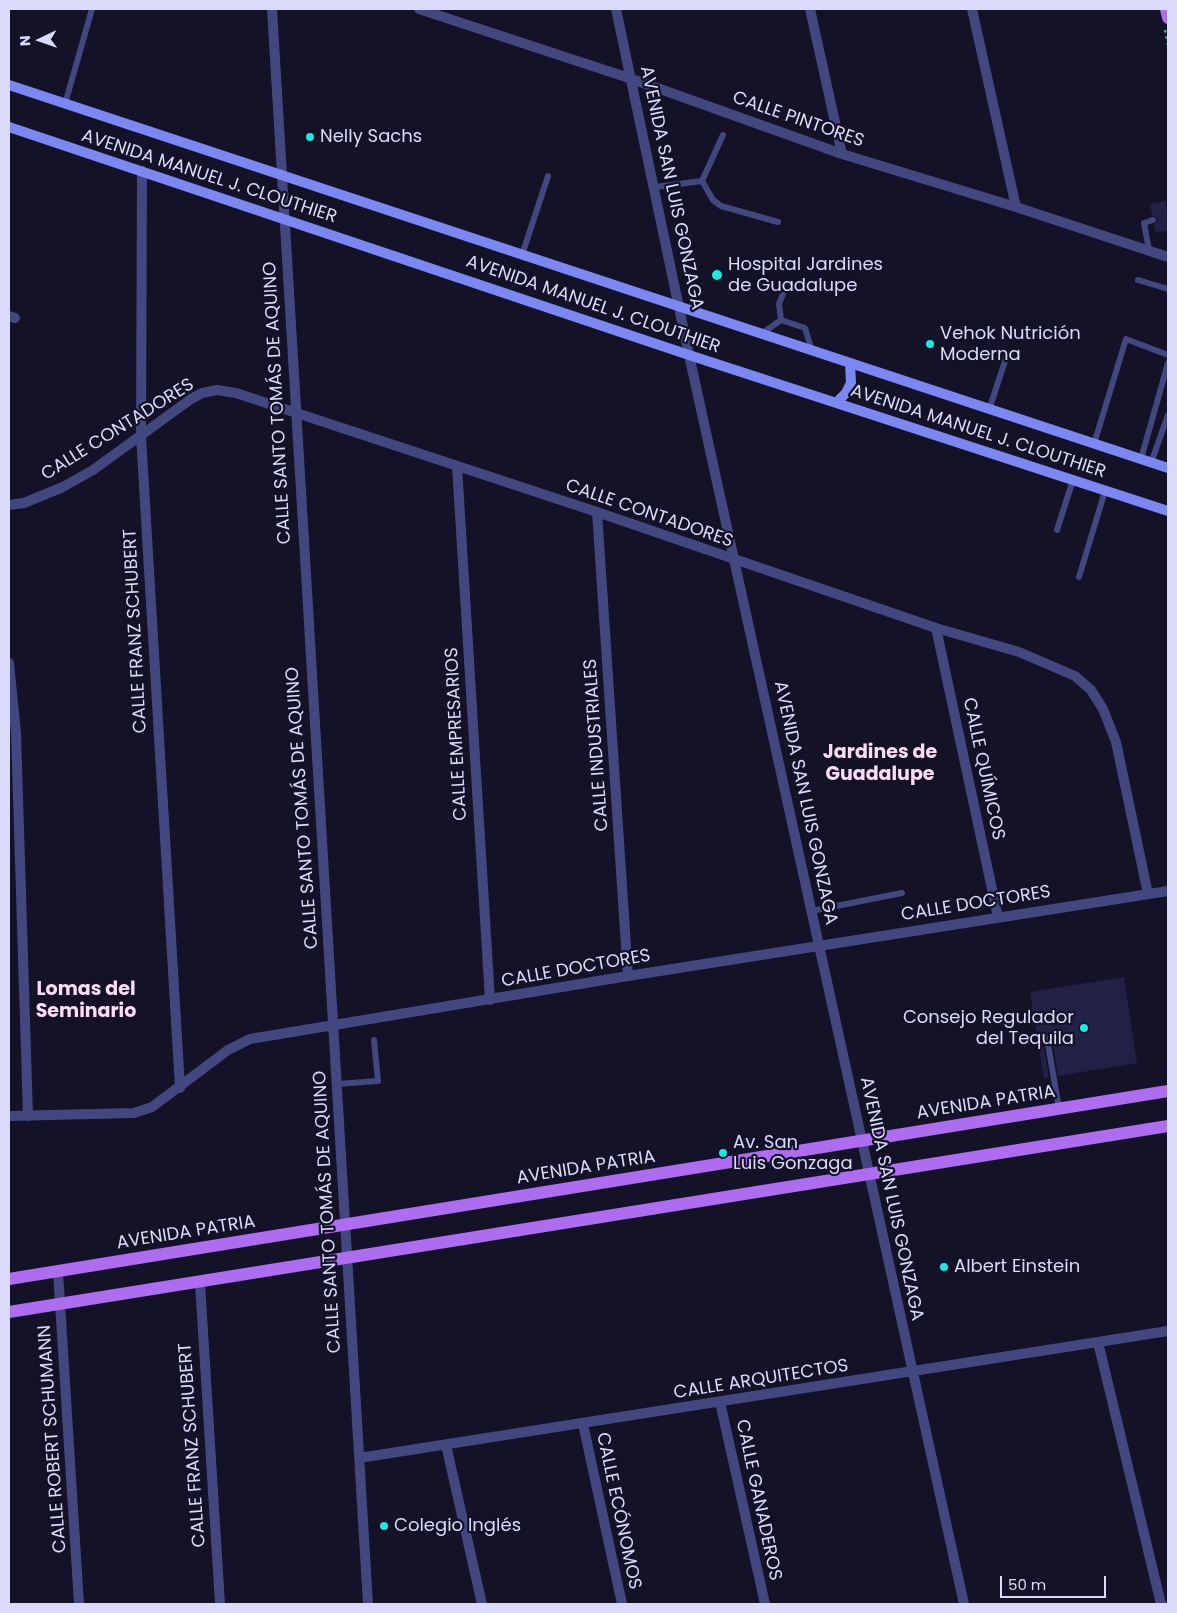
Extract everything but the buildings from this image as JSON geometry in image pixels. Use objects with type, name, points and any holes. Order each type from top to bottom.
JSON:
[{"type":"main road","points":[[1166,9],[1168,18]]},
{"type":"main road","name":"AVENIDA MANUEL J. CLOUTHIER","points":[[9,85],[1168,468]]},
{"type":"main road","name":"AVENIDA MANUEL J. CLOUTHIER","points":[[9,127],[689,355],[1168,511]]},
{"type":"main road","points":[[836,403],[846,393],[851,382],[850,364]]},
{"type":"main road","name":"AVENIDA PATRIA","points":[[9,1279],[1168,1091]]},
{"type":"main road","points":[[9,1312],[200,1283],[1168,1126]]},
{"type":"street","name":"CALLE SANTO TOMÁS DE AQUINO","points":[[272,9],[368,1604]]},
{"type":"street","name":"CALLE PINTORES","points":[[420,9],[632,80],[842,154],[1168,256]]},
{"type":"street","name":"AVENIDA SAN LUIS GONZAGA","points":[[616,9],[689,355],[964,1604]]},
{"type":"street","points":[[810,9],[842,154]]},
{"type":"street","points":[[972,9],[1016,207]]},
{"type":"street","name":"CALLE FRANZ SCHUBERT","points":[[142,171],[140,436],[180,1088]]},
{"type":"street","name":"CALLE CONTADORES","points":[[9,505],[31,500],[63,487],[93,470],[191,399],[202,393],[217,390],[236,393],[597,512],[936,628],[1019,652],[1075,676],[1091,690],[1103,708],[1116,742],[1148,894]]},
{"type":"street","name":"CALLE EMPRESARIOS","points":[[457,466],[490,1000]]},
{"type":"street","name":"CALLE INDUSTRIALES","points":[[597,512],[628,976]]},
{"type":"street","name":"CALLE QUÍMICOS","points":[[936,628],[998,917]]},
{"type":"street","points":[[9,663],[16,733],[28,1116]]},
{"type":"street","name":"CALLE DOCTORES","points":[[9,1116],[134,1113],[152,1107],[180,1088],[228,1050],[250,1039],[628,976],[1168,891]]},
{"type":"street","name":"CALLE ROBERT SCHUMANN","points":[[58,1272],[79,1604]]},
{"type":"street","name":"CALLE FRANZ SCHUBERT","points":[[200,1283],[220,1604]]},
{"type":"street","name":"CALLE ARQUITECTOS","points":[[359,1458],[913,1373],[1168,1331]]},
{"type":"street","points":[[1098,1342],[1161,1604]]},
{"type":"street","name":"CALLE GANADEROS","points":[[720,1402],[764,1604]]},
{"type":"street","name":"CALLE ECÓNOMOS","points":[[583,1424],[622,1604]]},
{"type":"street","points":[[446,1445],[482,1604]]},
{"type":"lane","points":[[65,104],[92,9]]},
{"type":"lane","points":[[702,181],[723,135]]},
{"type":"lane","points":[[522,254],[548,176]]},
{"type":"lane","points":[[655,187],[702,181]]},
{"type":"lane","points":[[702,181],[713,200],[721,206],[778,222]]},
{"type":"lane","points":[[1149,250],[1144,223],[1154,220]]},
{"type":"lane","points":[[1138,280],[1168,289]]},
{"type":"lane","points":[[781,320],[779,304],[784,291]]},
{"type":"lane","points":[[761,334],[781,320]]},
{"type":"lane","points":[[781,320],[805,328],[812,351]]},
{"type":"lane","points":[[1094,444],[1126,340],[1168,355]]},
{"type":"lane","points":[[989,410],[1006,358]]},
{"type":"lane","points":[[1141,459],[1168,363]]},
{"type":"lane","points":[[1151,462],[1168,415]]},
{"type":"lane","points":[[1057,530],[1073,480]]},
{"type":"lane","points":[[1079,577],[1105,490]]},
{"type":"lane","points":[[811,911],[902,893]]},
{"type":"lane","points":[[1047,1038],[1059,1109]]},
{"type":"lane","points":[[337,1084],[378,1081],[374,1040]]},
{"type":"place","name":"Nelly Sachs","points":[[310,137]]},
{"type":"place","name":"Hospital Jardines de Guadalupe","points":[[717,275]]},
{"type":"place","name":"Vehok Nutrición Moderna","points":[[930,344]]},
{"type":"place","name":"Consejo Regulador del Tequila","points":[[1084,1028]]},
{"type":"place","name":"Av. San Luis Gonzaga","points":[[723,1153]]},
{"type":"place","name":"Albert Einstein","points":[[944,1267]]},
{"type":"place","name":"Colegio Inglés","points":[[384,1526]]},
{"type":"district","name":"Jardines de Guadalupe","points":[[880,764]]},
{"type":"district","name":"Lomas del Seminario","points":[[86,1001]]}]
